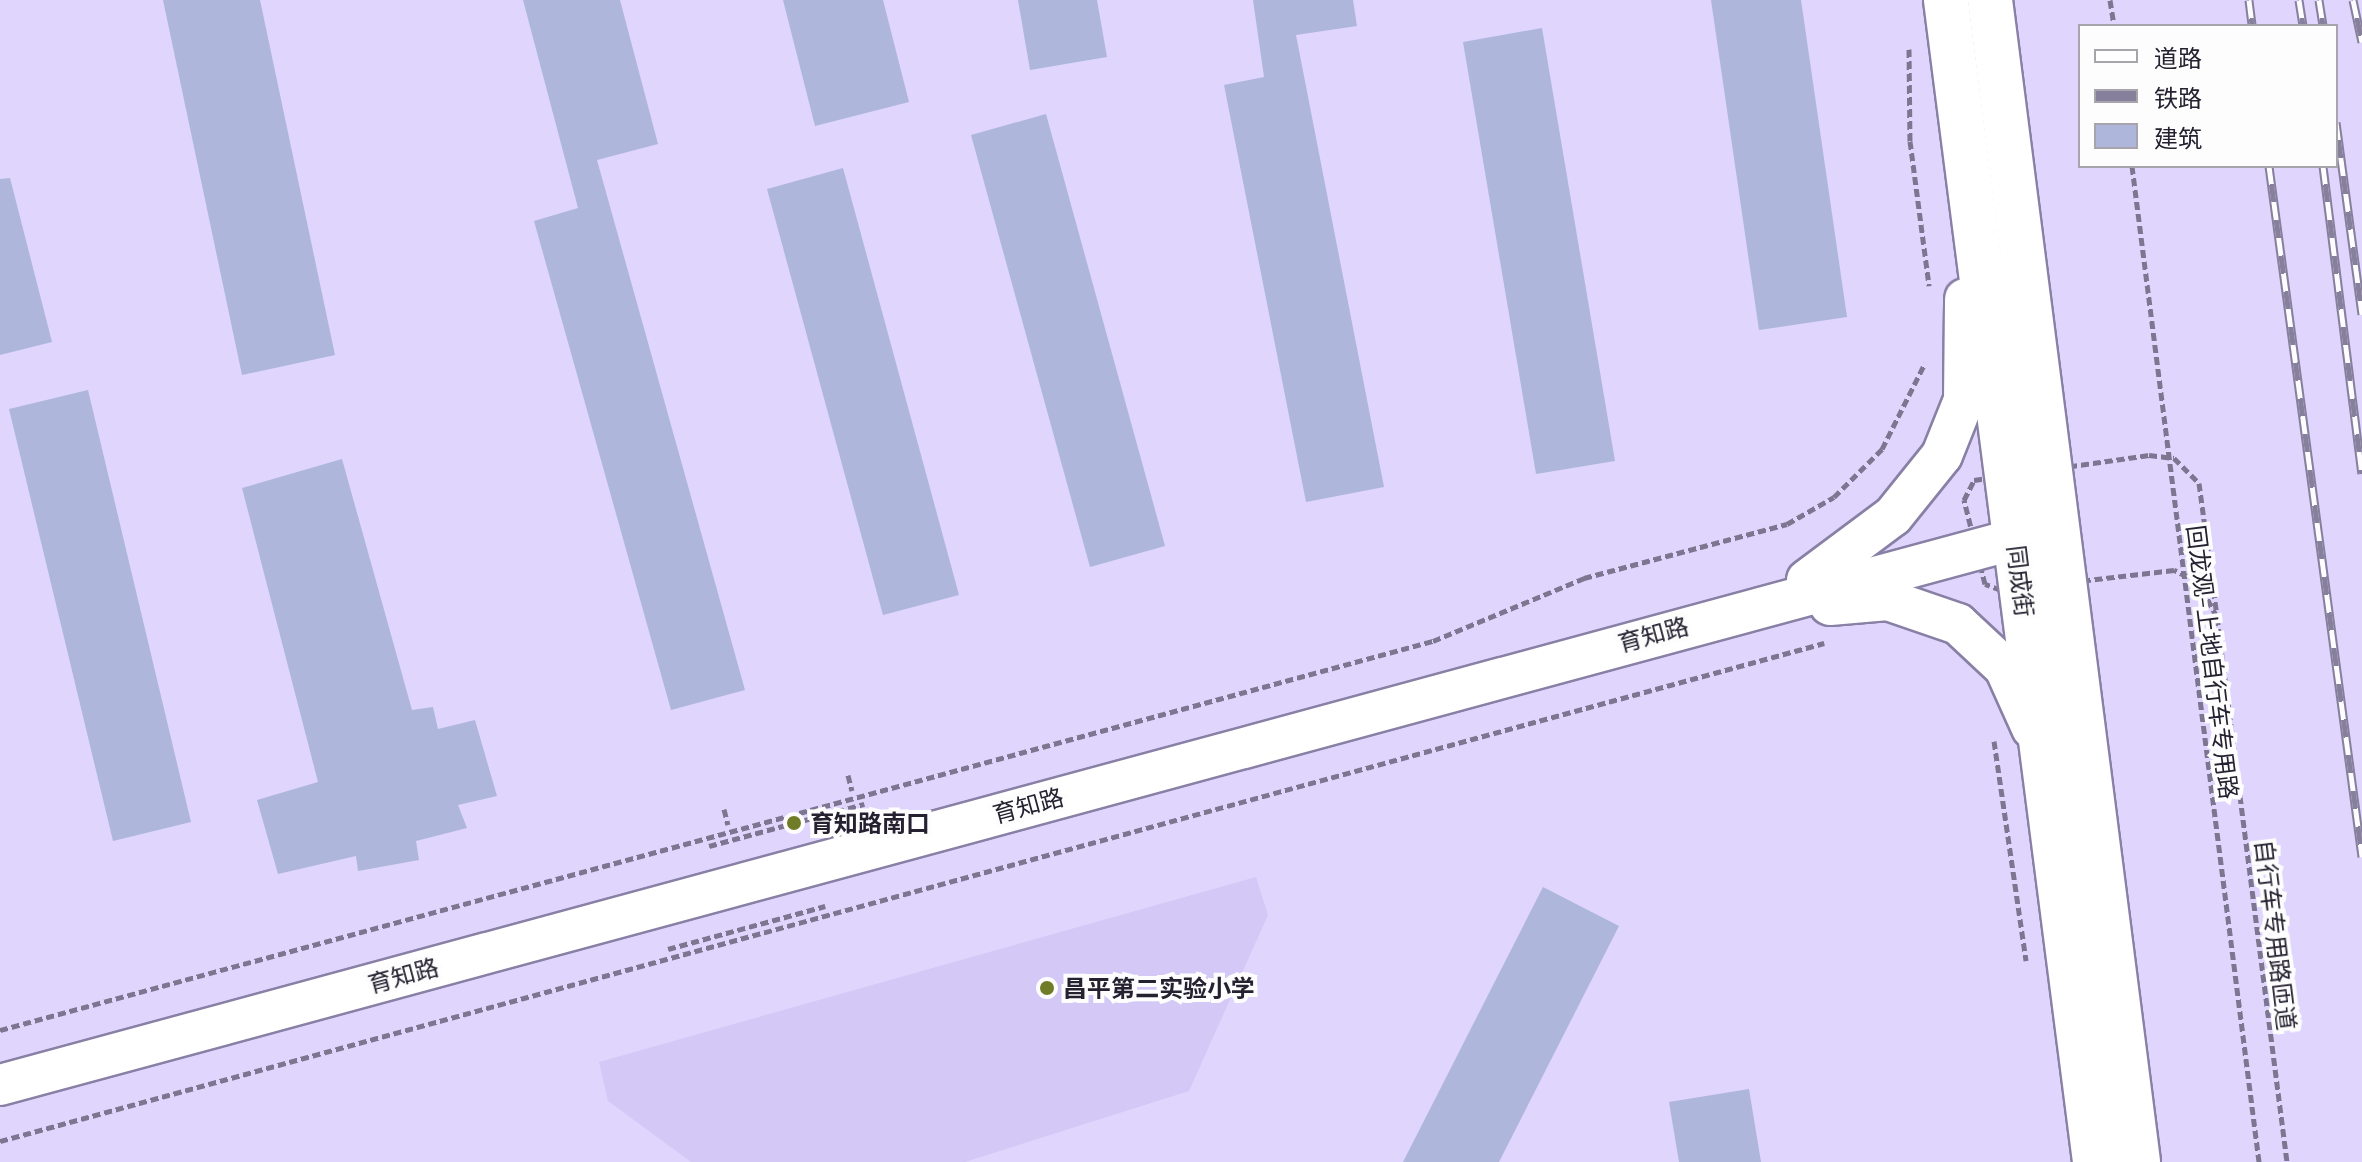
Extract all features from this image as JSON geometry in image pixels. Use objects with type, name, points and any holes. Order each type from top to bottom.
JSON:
[{"type":"main road","name":"同成街","points":[[1945,0],[2095,1162]]},
{"type":"main road","name":"同成街","points":[[1990,0],[2138,1162]]},
{"type":"street","points":[[1717,617],[1796,586],[1875,532],[1923,484],[1959,419],[1970,348],[1944,142],[1945,0]]},
{"type":"street","name":"育知路","points":[[0,1085],[2015,535],[2057,529]]},
{"type":"street","points":[[1487,680],[1653,652],[1832,605],[1905,603],[1968,630],[2005,668],[2036,741],[2049,808]]},
{"type":"path","points":[[2110,0],[2114,24]]},
{"type":"path","points":[[1909,38],[1910,141],[1930,298]]},
{"type":"path","name":"回龙观-上地自行车专用路","points":[[2132,168],[2259,1162]]},
{"type":"path","points":[[0,1030],[1433,641],[1584,578],[1787,524],[1834,497],[1882,449],[1927,355]]},
{"type":"path","name":"自行车专用路匝道","points":[[2089,463],[2166,456],[2195,475],[2217,617],[2287,1162]]},
{"type":"path","name":"自行车专用路匝道","points":[[2104,577],[2182,572],[2205,589],[2217,617]]},
{"type":"path","points":[[0,1141],[1837,640]]},
{"type":"path","points":[[1992,727],[2030,978]]},
{"type":"path","points":[[848,775],[852,791]]},
{"type":"path","points":[[709,846],[864,804]]},
{"type":"path","points":[[724,809],[728,825]]},
{"type":"path","points":[[673,949],[825,906]]},
{"type":"shaded area","name":"昌平第二实验小学","points":[[1256,877],[1268,915],[1189,1091],[965,1162],[691,1162],[608,1101],[599,1062]]},
{"type":"building","points":[[163,0],[260,0],[335,355],[242,375]]},
{"type":"building","points":[[523,0],[620,0],[658,144],[597,160],[745,690],[671,710],[534,221],[578,208]]},
{"type":"building","points":[[783,0],[883,0],[909,102],[815,126]]},
{"type":"building","points":[[1018,0],[1097,0],[1107,57],[1030,70]]},
{"type":"building","points":[[1253,0],[1353,0],[1357,26],[1296,35],[1384,487],[1306,502],[1224,85],[1264,77]]},
{"type":"building","points":[[1711,0],[1801,0],[1847,317],[1759,330]]},
{"type":"building","points":[[1542,28],[1615,461],[1536,474],[1463,42]]},
{"type":"building","points":[[1046,114],[1165,546],[1090,567],[971,135]]},
{"type":"building","points":[[843,168],[959,595],[883,615],[767,189]]},
{"type":"building","points":[[10,178],[52,342],[0,355],[0,179]]},
{"type":"building","points":[[88,390],[191,822],[113,841],[9,409]]},
{"type":"building","points":[[342,459],[412,710],[433,707],[438,729],[475,720],[497,796],[458,805],[467,828],[416,841],[419,860],[358,871],[356,856],[278,874],[257,800],[318,782],[242,488]]},
{"type":"building","points":[[1543,887],[1619,926],[1499,1162],[1403,1162]]},
{"type":"building","points":[[1749,1089],[1761,1162],[1679,1162],[1669,1102]]},
{"type":"railway","points":[[2249,0],[2252,24]]},
{"type":"railway","points":[[2299,0],[2303,24]]},
{"type":"railway","points":[[2319,0],[2323,24]]},
{"type":"railway","points":[[2353,0],[2362,42]]},
{"type":"railway","points":[[2338,137],[2362,314]]},
{"type":"railway","points":[[2269,168],[2362,857]]},
{"type":"railway","points":[[2323,168],[2362,474]]},
{"type":"place","name":"育知路南口","points":[[794,823]]},
{"type":"place","name":"昌平第二实验小学","points":[[1047,988]]}]
